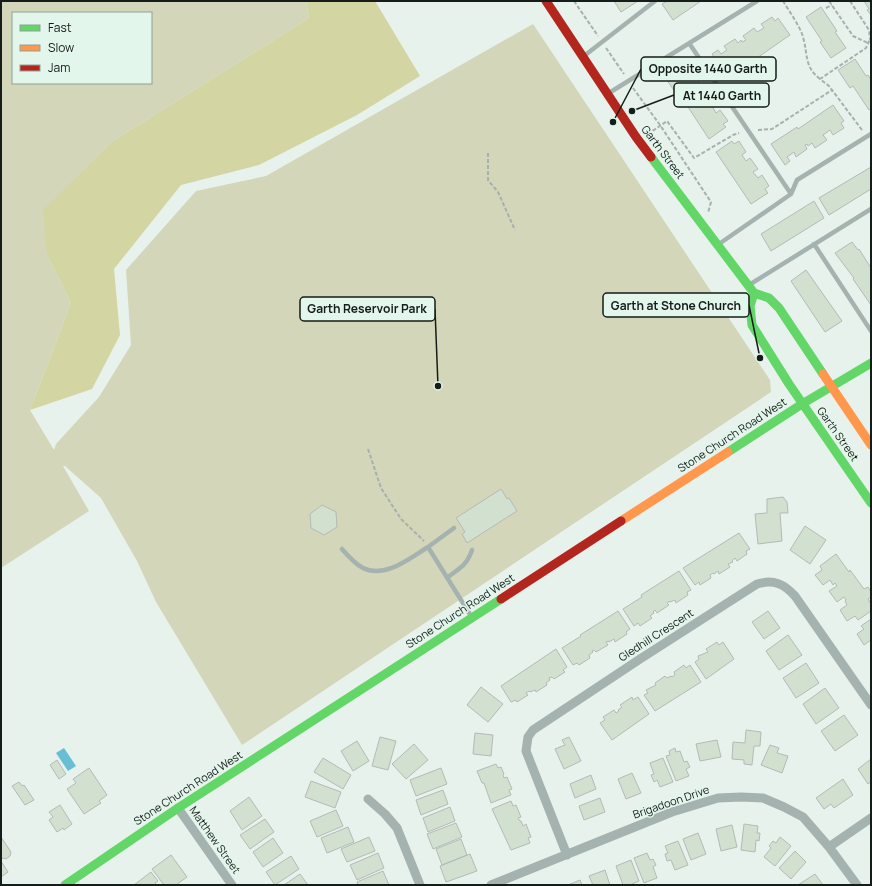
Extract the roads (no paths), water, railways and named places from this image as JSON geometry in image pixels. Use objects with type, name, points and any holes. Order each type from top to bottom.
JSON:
[{"type":"main road","name":"Garth Street","points":[[546,1],[636,137],[754,294],[769,298],[779,308],[871,445]]},
{"type":"main road","name":"Garth Street","points":[[754,294],[750,306],[752,325],[802,404],[871,503]]},
{"type":"main road","name":"Stone Church Road West","points":[[65,885],[178,808],[802,404],[871,363]]},
{"type":"main road","points":[[855,480],[871,497]]},
{"type":"street","name":"Gledhill Crescent","points":[[567,855],[526,751],[528,737],[533,730],[757,584],[769,581],[782,584],[796,596],[871,705]]},
{"type":"street","name":"Brigadoon Drive","points":[[491,885],[672,812],[718,798],[740,797],[763,798],[803,817],[829,847],[856,885]]},
{"type":"street","points":[[368,799],[386,814],[397,828],[420,885]]},
{"type":"street","name":"Matthew Street","points":[[178,808],[232,885]]},
{"type":"street","points":[[829,847],[871,818]]},
{"type":"lane","points":[[584,57],[655,1]]},
{"type":"lane","points":[[608,93],[757,1]]},
{"type":"lane","points":[[689,43],[791,194]]},
{"type":"lane","points":[[718,245],[791,194],[797,180],[869,135]]},
{"type":"lane","points":[[748,285],[871,209]]},
{"type":"lane","points":[[814,244],[871,332]]},
{"type":"lane","points":[[342,549],[362,568],[371,571],[382,571],[391,568],[428,547],[454,528]]},
{"type":"lane","points":[[428,547],[472,618]]},
{"type":"lane","points":[[448,577],[468,560],[472,550]]},
{"type":"water","points":[[64,748],[76,766],[68,771],[56,753]]},
{"type":"place","name":"At 1440 Garth","points":[[632,111]]},
{"type":"place","name":"Opposite 1440 Garth","points":[[613,122]]},
{"type":"place","name":"Garth at Stone Church","points":[[760,358]]},
{"type":"place","name":"Garth Reservoir Park","points":[[438,386]]}]
